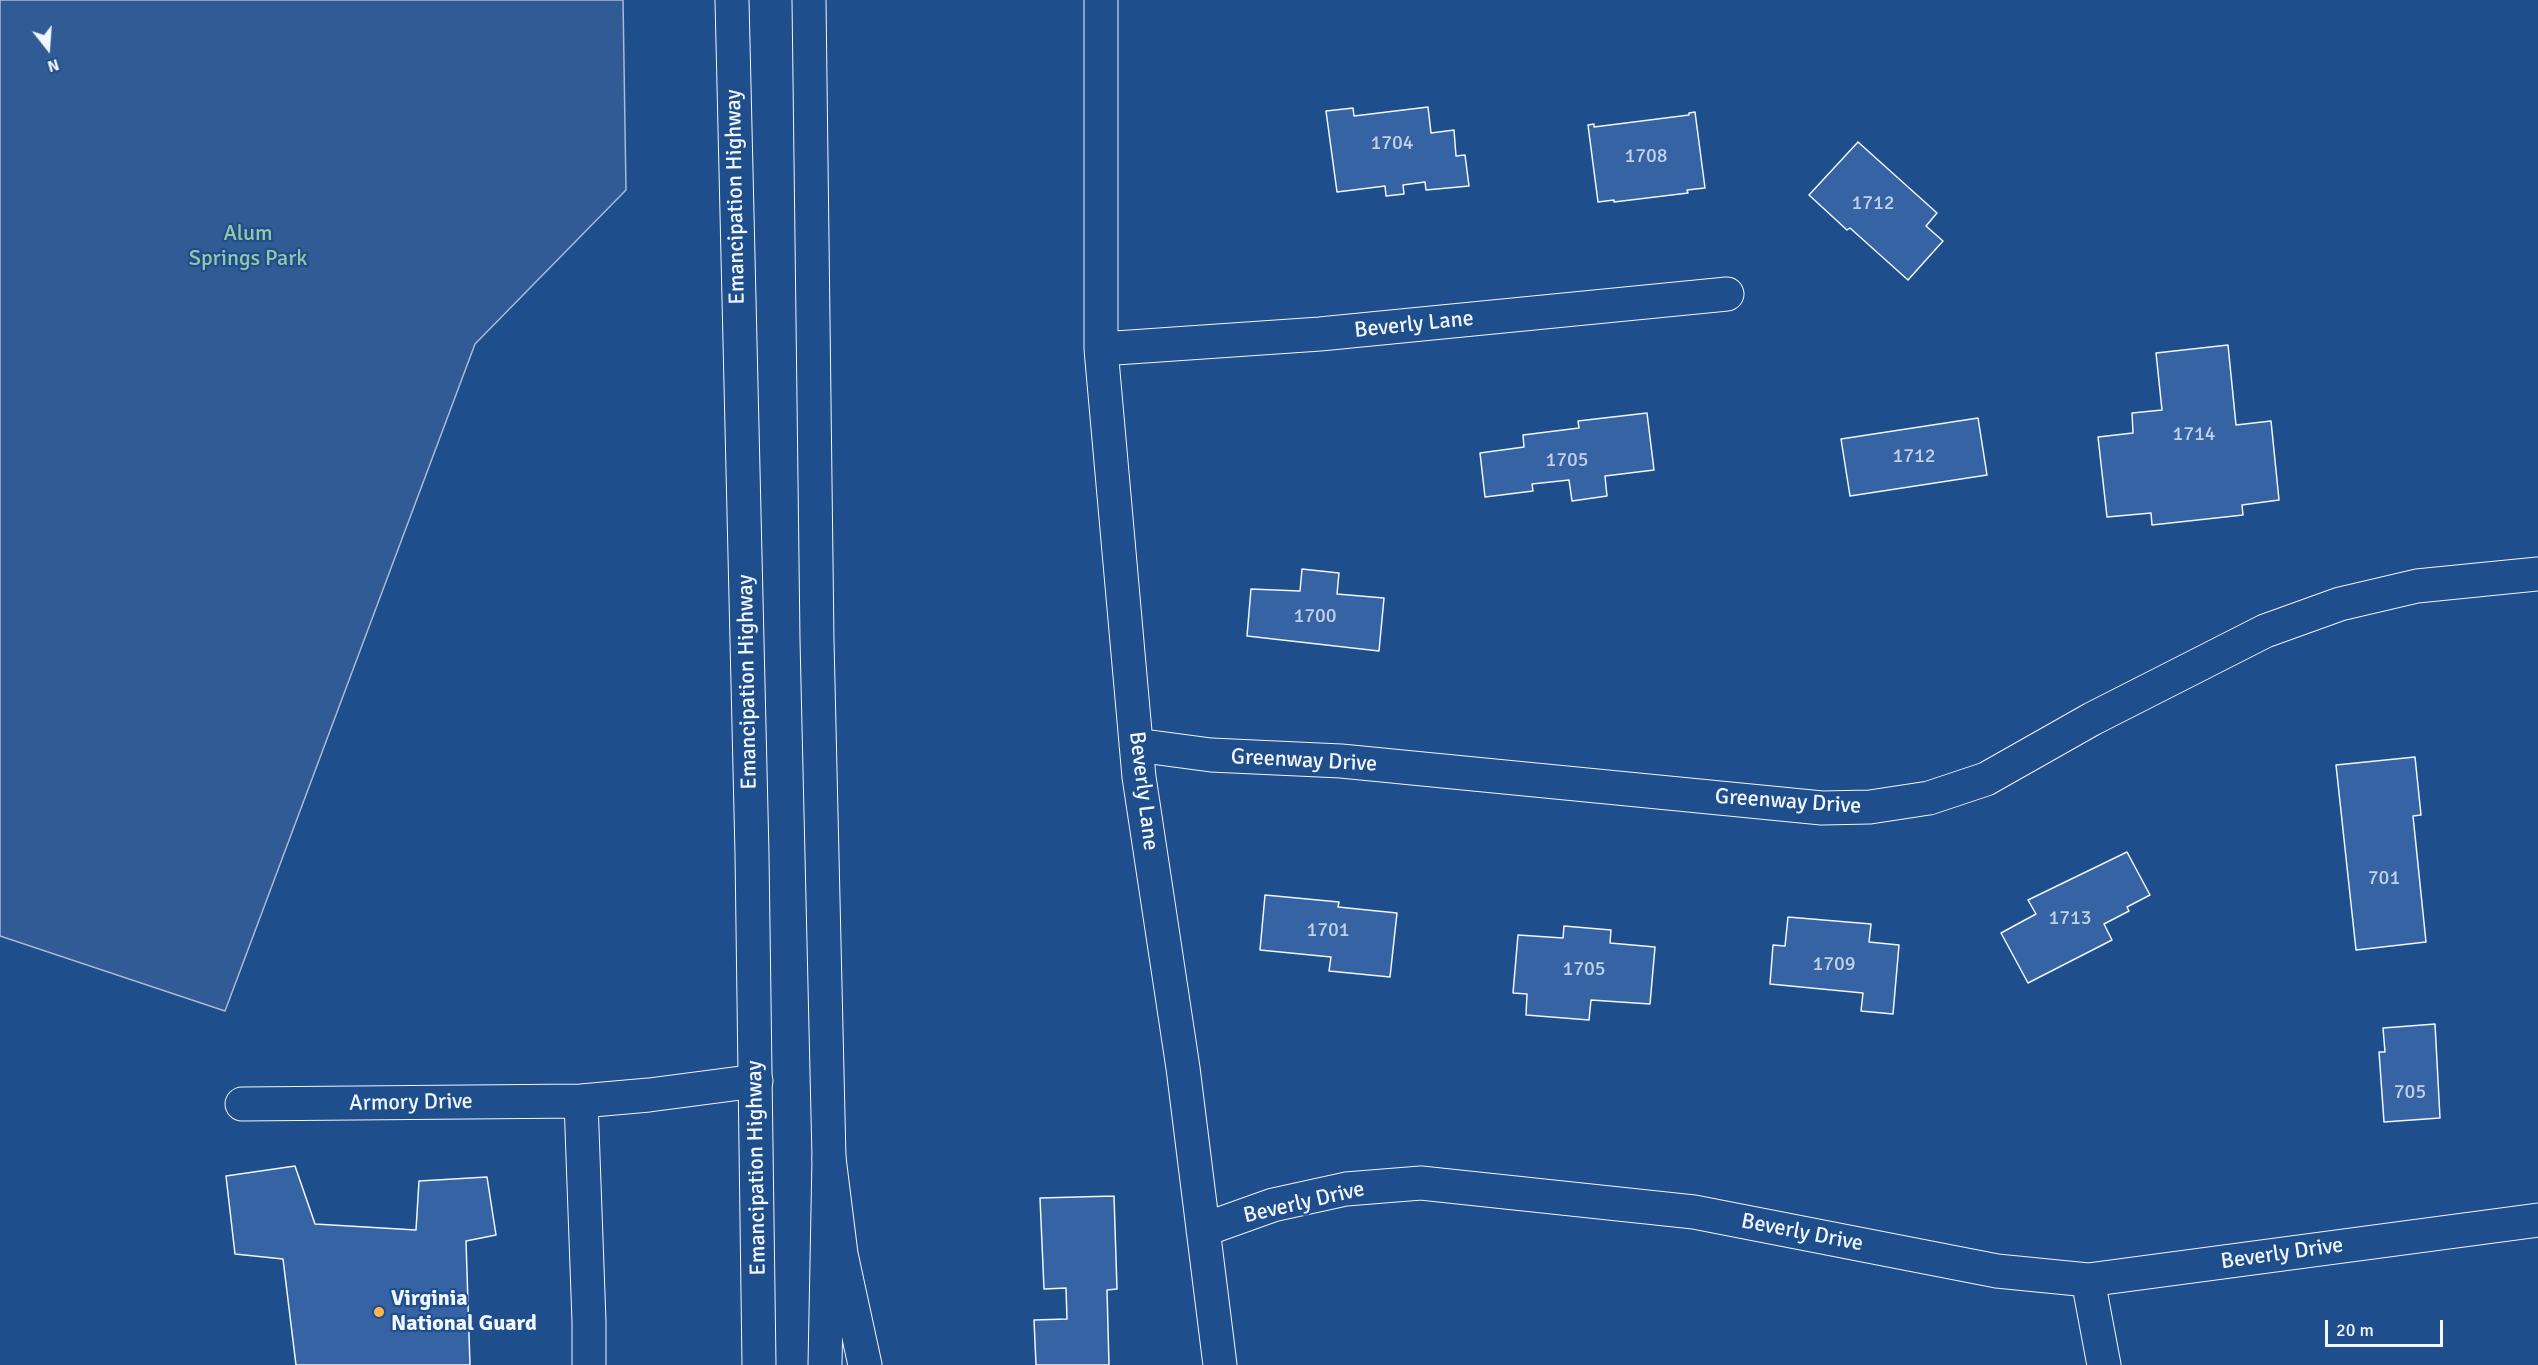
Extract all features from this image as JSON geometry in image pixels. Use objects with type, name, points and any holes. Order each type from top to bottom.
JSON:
[{"type":"main road","name":"Emancipation Highway","points":[[732,0],[756,1081],[759,1365]]},
{"type":"main road","points":[[809,0],[817,639],[829,1158],[825,1365]]},
{"type":"main road","name":"Beverly Lane","points":[[1101,0],[1101,349],[1140,789],[1183,1068],[1203,1230]]},
{"type":"main road","name":"Beverly Lane","points":[[1101,349],[1320,334],[1727,294]]},
{"type":"main road","name":"Greenway Drive","points":[[1136,745],[1211,755],[1341,761],[1822,808],[1870,807],[1929,798],[1986,779],[2091,719],[2265,631],[2340,604],[2417,586],[2538,574]]},
{"type":"main road","name":"Armory Drive","points":[[242,1104],[581,1101],[756,1081]]},
{"type":"main road","points":[[581,1101],[589,1365]]},
{"type":"main road","points":[[829,1158],[841,1254],[865,1365]]},
{"type":"main road","name":"Beverly Drive","points":[[1203,1230],[1273,1205],[1336,1191],[1421,1183],[1694,1212],[1997,1271],[2088,1280],[2538,1220]]},
{"type":"main road","points":[[1203,1230],[1220,1365]]},
{"type":"main road","points":[[2088,1280],[2104,1365]]},
{"type":"shaded area","name":"Alum Springs Park","points":[[0,0],[623,0],[626,190],[475,344],[225,1011],[0,936]]},
{"type":"building","points":[[1428,107],[1431,133],[1454,130],[1456,156],[1465,155],[1469,186],[1426,190],[1425,182],[1403,185],[1404,194],[1386,196],[1385,186],[1337,192],[1326,111],[1353,108],[1354,116]]},
{"type":"building","points":[[1695,112],[1705,188],[1687,190],[1688,193],[1598,202],[1588,125],[1594,124],[1594,127],[1689,115]]},
{"type":"building","points":[[1858,142],[1937,213],[1926,226],[1943,241],[1908,280],[1850,228],[1847,230],[1809,195]]},
{"type":"building","points":[[2228,345],[2236,425],[2271,421],[2279,500],[2242,505],[2243,515],[2152,525],[2151,513],[2107,517],[2098,437],[2133,433],[2132,413],[2162,410],[2156,353]]},
{"type":"building","points":[[1647,413],[1654,470],[1605,476],[1607,496],[1572,501],[1569,480],[1532,484],[1533,491],[1485,497],[1480,453],[1524,447],[1523,435],[1579,428],[1578,421]]},
{"type":"building","points":[[1978,418],[1987,475],[1850,496],[1841,439]]},
{"type":"building","points":[[1302,569],[1339,573],[1337,594],[1384,598],[1379,651],[1247,636],[1251,589],[1300,591]]},
{"type":"building","points":[[2415,757],[2421,815],[2413,816],[2426,942],[2356,950],[2336,765]]},
{"type":"building","points":[[2127,852],[2150,895],[2127,907],[2129,911],[2104,924],[2112,940],[2028,983],[2001,933],[2036,914],[2028,900]]},
{"type":"building","points":[[1265,895],[1339,902],[1338,907],[1397,913],[1390,977],[1329,971],[1331,957],[1260,950]]},
{"type":"building","points":[[1788,917],[1871,924],[1869,942],[1899,945],[1893,1014],[1861,1011],[1863,993],[1770,984],[1773,945],[1785,946]]},
{"type":"building","points":[[1564,926],[1611,930],[1610,943],[1655,947],[1650,1004],[1591,1000],[1589,1020],[1526,1015],[1527,994],[1513,993],[1518,935],[1563,938]]},
{"type":"building","points":[[2435,1024],[2440,1118],[2384,1122],[2379,1052],[2385,1052],[2383,1028]]},
{"type":"building","name":"Virginia National Guard","points":[[295,1166],[315,1224],[416,1230],[419,1181],[487,1177],[496,1235],[466,1241],[470,1365],[296,1365],[283,1259],[235,1254],[226,1176]]},
{"type":"building","points":[[1114,1196],[1117,1289],[1107,1290],[1109,1365],[1036,1365],[1034,1320],[1067,1319],[1066,1288],[1044,1289],[1040,1198]]},
{"type":"place","name":"Virginia National Guard","points":[[379,1312]]}]
